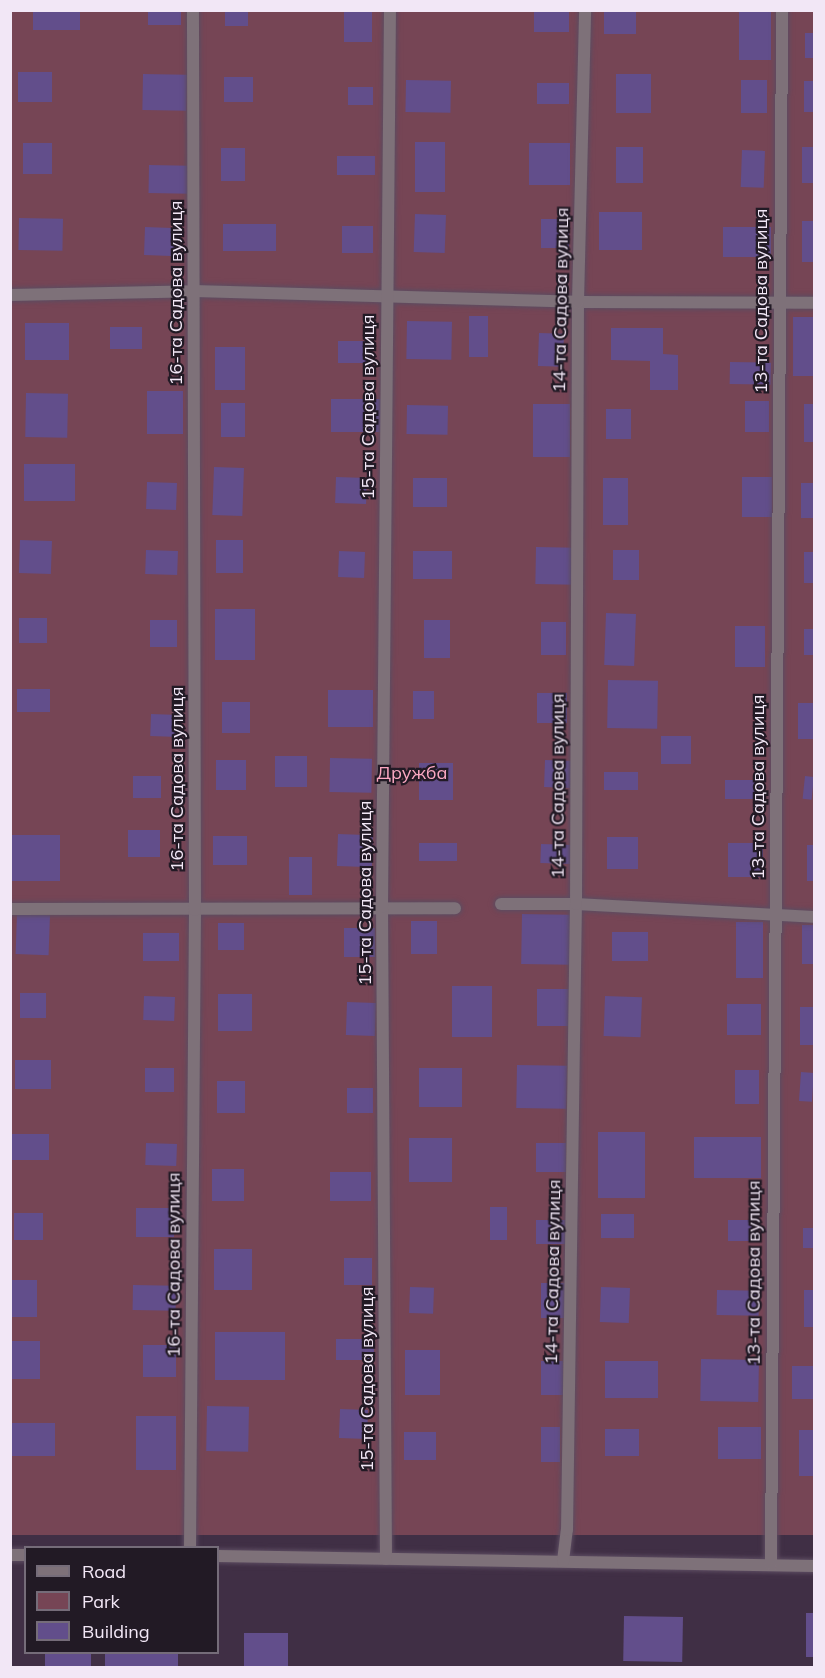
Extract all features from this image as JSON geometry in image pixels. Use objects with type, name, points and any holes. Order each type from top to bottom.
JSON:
[{"type":"street","name":"16-та Садова вулиця","points":[[190,1546],[195,910],[193,10]]},
{"type":"street","name":"15-та Садова вулиця","points":[[386,1559],[382,907],[390,10]]},
{"type":"street","name":"14-та Садова вулиця","points":[[563,1561],[567,1530],[576,904],[578,302],[585,10]]},
{"type":"street","name":"13-та Садова вулиця","points":[[771,1564],[782,10]]},
{"type":"street","points":[[10,295],[194,291],[578,302],[814,303]]},
{"type":"street","points":[[501,904],[576,904],[775,917],[814,917]]},
{"type":"street","points":[[10,909],[455,908]]},
{"type":"street","points":[[219,1556],[814,1566]]},
{"type":"green space","name":"Дружба","points":[[11,11],[814,11],[814,1535],[11,1535]]},
{"type":"building","points":[[33,10],[80,10],[80,30],[33,30]]},
{"type":"building","points":[[148,10],[181,10],[181,25],[148,25]]},
{"type":"building","points":[[225,10],[248,10],[248,26],[225,26]]},
{"type":"building","points":[[344,10],[372,10],[372,42],[344,42]]},
{"type":"building","points":[[534,10],[569,10],[569,32],[534,32]]},
{"type":"building","points":[[604,10],[636,10],[636,34],[604,34]]},
{"type":"building","points":[[739,10],[771,10],[771,60],[739,60]]},
{"type":"building","points":[[805,33],[814,33],[814,58],[805,58]]},
{"type":"building","points":[[18,72],[52,72],[52,102],[18,102]]},
{"type":"building","points":[[143,74],[187,75],[186,111],[142,110]]},
{"type":"building","points":[[616,74],[651,74],[651,113],[616,113]]},
{"type":"building","points":[[224,77],[253,77],[253,102],[224,102]]},
{"type":"building","points":[[406,80],[451,81],[450,113],[405,112]]},
{"type":"building","points":[[741,80],[767,80],[767,113],[741,113]]},
{"type":"building","points":[[804,81],[814,81],[814,112],[804,112]]},
{"type":"building","points":[[537,83],[569,83],[569,104],[537,104]]},
{"type":"building","points":[[348,87],[373,87],[373,105],[348,105]]},
{"type":"building","points":[[415,142],[445,142],[445,192],[415,192]]},
{"type":"building","points":[[23,143],[52,143],[52,174],[23,174]]},
{"type":"building","points":[[529,143],[570,143],[570,185],[529,185]]},
{"type":"building","points":[[616,147],[643,147],[643,183],[616,183]]},
{"type":"building","points":[[802,147],[814,147],[814,183],[802,183]]},
{"type":"building","points":[[221,148],[245,148],[245,181],[221,181]]},
{"type":"building","points":[[742,150],[765,151],[764,188],[741,187]]},
{"type":"building","points":[[337,156],[375,156],[375,175],[337,175]]},
{"type":"building","points":[[149,165],[190,166],[190,194],[149,193]]},
{"type":"building","points":[[599,212],[642,212],[642,250],[599,250]]},
{"type":"building","points":[[415,214],[446,215],[445,253],[414,252]]},
{"type":"building","points":[[19,218],[63,219],[62,251],[18,250]]},
{"type":"building","points":[[541,219],[569,219],[569,248],[541,248]]},
{"type":"building","points":[[802,221],[814,221],[814,262],[802,262]]},
{"type":"building","points":[[223,224],[276,224],[276,251],[223,251]]},
{"type":"building","points":[[342,226],[373,226],[373,253],[342,253]]},
{"type":"building","points":[[145,227],[179,228],[178,256],[144,255]]},
{"type":"building","points":[[723,227],[771,227],[771,257],[723,257]]},
{"type":"building","points":[[469,316],[488,316],[488,357],[469,357]]},
{"type":"building","points":[[793,317],[814,317],[814,376],[793,376]]},
{"type":"building","points":[[407,321],[452,322],[451,360],[406,359]]},
{"type":"building","points":[[25,323],[69,323],[69,360],[25,360]]},
{"type":"building","points":[[110,327],[142,327],[142,349],[110,349]]},
{"type":"building","points":[[611,328],[663,328],[663,354],[678,355],[678,390],[650,390],[650,361],[611,360]]},
{"type":"building","points":[[539,333],[564,334],[563,367],[538,366]]},
{"type":"building","points":[[338,341],[367,341],[367,363],[338,363]]},
{"type":"building","points":[[215,347],[245,347],[245,390],[215,390]]},
{"type":"building","points":[[730,362],[771,363],[771,385],[730,384]]},
{"type":"building","points":[[147,391],[183,391],[183,434],[147,434]]},
{"type":"building","points":[[26,393],[68,394],[67,438],[25,437]]},
{"type":"building","points":[[331,399],[381,399],[381,432],[331,432]]},
{"type":"building","points":[[745,401],[769,401],[769,432],[745,432]]},
{"type":"building","points":[[221,403],[245,403],[245,437],[221,437]]},
{"type":"building","points":[[533,404],[570,404],[570,457],[533,457]]},
{"type":"building","points":[[804,404],[814,404],[814,442],[804,442]]},
{"type":"building","points":[[407,405],[448,406],[447,435],[406,434]]},
{"type":"building","points":[[606,409],[631,409],[631,439],[606,439]]},
{"type":"building","points":[[24,464],[75,464],[75,501],[24,501]]},
{"type":"building","points":[[214,467],[244,468],[242,516],[212,515]]},
{"type":"building","points":[[336,477],[367,478],[366,504],[335,503]]},
{"type":"building","points":[[742,477],[772,477],[772,517],[742,517]]},
{"type":"building","points":[[413,478],[447,478],[447,507],[413,507]]},
{"type":"building","points":[[603,478],[628,478],[628,525],[603,525]]},
{"type":"building","points":[[147,482],[177,483],[176,510],[146,509]]},
{"type":"building","points":[[801,483],[814,483],[814,518],[801,518]]},
{"type":"building","points":[[20,540],[52,541],[51,574],[19,573]]},
{"type":"building","points":[[216,540],[243,540],[243,573],[216,573]]},
{"type":"building","points":[[536,547],[576,548],[575,585],[535,584]]},
{"type":"building","points":[[146,550],[178,551],[177,575],[145,574]]},
{"type":"building","points":[[613,550],[639,550],[639,580],[613,580]]},
{"type":"building","points":[[339,551],[365,552],[364,578],[338,577]]},
{"type":"building","points":[[413,551],[452,551],[452,579],[413,579]]},
{"type":"building","points":[[804,552],[814,552],[814,583],[804,583]]},
{"type":"building","points":[[215,609],[255,609],[255,660],[215,660]]},
{"type":"building","points":[[606,613],[636,614],[634,666],[604,665]]},
{"type":"building","points":[[19,618],[47,618],[47,643],[19,643]]},
{"type":"building","points":[[150,620],[177,620],[177,647],[150,647]]},
{"type":"building","points":[[424,620],[450,620],[450,658],[424,658]]},
{"type":"building","points":[[541,622],[566,622],[566,655],[541,655]]},
{"type":"building","points":[[735,626],[765,626],[765,667],[735,667]]},
{"type":"building","points":[[804,629],[814,629],[814,655],[804,655]]},
{"type":"building","points":[[608,680],[658,681],[657,729],[607,728]]},
{"type":"building","points":[[17,689],[50,689],[50,712],[17,712]]},
{"type":"building","points":[[328,690],[373,690],[373,727],[328,727]]},
{"type":"building","points":[[413,691],[434,691],[434,719],[413,719]]},
{"type":"building","points":[[537,693],[567,693],[567,723],[537,723]]},
{"type":"building","points":[[222,702],[250,702],[250,733],[222,733]]},
{"type":"building","points":[[798,703],[814,703],[814,739],[798,739]]},
{"type":"building","points":[[151,714],[179,715],[178,737],[150,736]]},
{"type":"building","points":[[661,736],[691,736],[691,764],[661,764]]},
{"type":"building","points":[[275,756],[307,756],[307,787],[275,787]]},
{"type":"building","points":[[330,758],[372,759],[371,793],[329,792]]},
{"type":"building","points":[[216,760],[246,760],[246,790],[216,790]]},
{"type":"building","points":[[545,760],[574,761],[573,788],[544,787]]},
{"type":"building","points":[[419,763],[453,763],[453,800],[419,800]]},
{"type":"building","points":[[604,772],[638,772],[638,790],[604,790]]},
{"type":"building","points":[[133,776],[161,776],[161,798],[133,798]]},
{"type":"building","points":[[805,776],[814,777],[812,800],[803,799]]},
{"type":"building","points":[[725,780],[764,780],[764,799],[725,799]]},
{"type":"building","points":[[128,830],[160,830],[160,857],[128,857]]},
{"type":"building","points":[[338,834],[373,835],[372,867],[337,866]]},
{"type":"building","points":[[12,835],[60,835],[60,881],[12,881]]},
{"type":"building","points":[[213,836],[247,836],[247,865],[213,865]]},
{"type":"building","points":[[607,837],[638,837],[638,869],[607,869]]},
{"type":"building","points":[[419,843],[457,843],[457,861],[419,861]]},
{"type":"building","points":[[728,843],[763,843],[763,877],[728,877]]},
{"type":"building","points":[[541,844],[573,845],[572,864],[540,863]]},
{"type":"building","points":[[807,845],[814,845],[814,881],[807,881]]},
{"type":"building","points":[[289,857],[312,857],[312,895],[289,895]]},
{"type":"building","points":[[17,914],[50,915],[49,955],[16,954]]},
{"type":"building","points":[[522,914],[572,915],[571,965],[521,964]]},
{"type":"building","points":[[411,921],[437,921],[437,954],[411,954]]},
{"type":"building","points":[[736,922],[763,922],[763,978],[736,978]]},
{"type":"building","points":[[218,923],[244,923],[244,950],[218,950]]},
{"type":"building","points":[[802,925],[814,925],[814,964],[802,964]]},
{"type":"building","points":[[344,928],[375,928],[375,957],[344,957]]},
{"type":"building","points":[[612,932],[648,932],[648,961],[612,961]]},
{"type":"building","points":[[143,933],[179,933],[179,961],[143,961]]},
{"type":"building","points":[[452,986],[492,986],[492,1037],[452,1037]]},
{"type":"building","points":[[537,989],[570,989],[570,1026],[537,1026]]},
{"type":"building","points":[[20,993],[46,993],[46,1018],[20,1018]]},
{"type":"building","points":[[218,994],[252,994],[252,1031],[218,1031]]},
{"type":"building","points":[[144,996],[175,997],[174,1021],[143,1020]]},
{"type":"building","points":[[605,996],[642,997],[641,1037],[604,1036]]},
{"type":"building","points":[[347,1002],[376,1003],[375,1036],[346,1035]]},
{"type":"building","points":[[727,1004],[761,1004],[761,1035],[727,1035]]},
{"type":"building","points":[[800,1007],[814,1007],[814,1045],[800,1045]]},
{"type":"building","points":[[15,1060],[51,1060],[51,1089],[15,1089]]},
{"type":"building","points":[[517,1065],[567,1066],[566,1109],[516,1108]]},
{"type":"building","points":[[145,1068],[174,1068],[174,1092],[145,1092]]},
{"type":"building","points":[[419,1068],[462,1068],[462,1107],[419,1107]]},
{"type":"building","points":[[735,1070],[759,1070],[759,1104],[735,1104]]},
{"type":"building","points":[[801,1072],[814,1073],[812,1102],[799,1101]]},
{"type":"building","points":[[217,1081],[245,1081],[245,1113],[217,1113]]},
{"type":"building","points":[[347,1088],[373,1088],[373,1113],[347,1113]]},
{"type":"building","points":[[598,1132],[645,1132],[645,1198],[598,1198]]},
{"type":"building","points":[[12,1134],[49,1134],[49,1160],[12,1160]]},
{"type":"building","points":[[694,1137],[761,1137],[761,1178],[694,1178]]},
{"type":"building","points":[[409,1138],[452,1138],[452,1182],[409,1182]]},
{"type":"building","points":[[146,1143],[177,1144],[176,1166],[145,1165]]},
{"type":"building","points":[[536,1143],[566,1143],[566,1172],[536,1172]]},
{"type":"building","points":[[212,1169],[244,1169],[244,1201],[212,1201]]},
{"type":"building","points":[[330,1172],[371,1172],[371,1201],[330,1201]]},
{"type":"building","points":[[490,1207],[507,1207],[507,1240],[490,1240]]},
{"type":"building","points":[[136,1208],[174,1208],[174,1237],[136,1237]]},
{"type":"building","points":[[14,1213],[43,1213],[43,1240],[14,1240]]},
{"type":"building","points":[[601,1214],[634,1214],[634,1238],[601,1238]]},
{"type":"building","points":[[536,1220],[568,1220],[568,1244],[536,1244]]},
{"type":"building","points":[[728,1220],[758,1220],[758,1241],[728,1241]]},
{"type":"building","points":[[803,1228],[814,1228],[814,1248],[803,1248]]},
{"type":"building","points":[[214,1249],[252,1249],[252,1290],[214,1290]]},
{"type":"building","points":[[344,1258],[372,1258],[372,1285],[344,1285]]},
{"type":"building","points":[[11,1280],[37,1280],[37,1317],[11,1317]]},
{"type":"building","points":[[541,1283],[565,1283],[565,1318],[541,1318]]},
{"type":"building","points":[[133,1285],[176,1286],[176,1311],[133,1310]]},
{"type":"building","points":[[410,1287],[434,1288],[433,1314],[409,1313]]},
{"type":"building","points":[[601,1287],[630,1288],[629,1323],[600,1322]]},
{"type":"building","points":[[717,1290],[759,1291],[759,1316],[717,1315]]},
{"type":"building","points":[[804,1290],[814,1290],[814,1327],[804,1327]]},
{"type":"building","points":[[215,1332],[285,1332],[285,1380],[215,1380]]},
{"type":"building","points":[[336,1339],[374,1339],[374,1360],[336,1360]]},
{"type":"building","points":[[10,1341],[40,1341],[40,1379],[10,1379]]},
{"type":"building","points":[[143,1345],[176,1345],[176,1377],[143,1377]]},
{"type":"building","points":[[405,1350],[440,1350],[440,1395],[405,1395]]},
{"type":"building","points":[[701,1359],[759,1360],[758,1402],[700,1401]]},
{"type":"building","points":[[541,1361],[563,1361],[563,1395],[541,1395]]},
{"type":"building","points":[[605,1361],[658,1361],[658,1398],[605,1398]]},
{"type":"building","points":[[792,1366],[814,1366],[814,1399],[792,1399]]},
{"type":"building","points":[[207,1406],[249,1407],[248,1452],[206,1451]]},
{"type":"building","points":[[340,1409],[368,1410],[367,1439],[339,1438]]},
{"type":"building","points":[[136,1416],[176,1416],[176,1470],[136,1470]]},
{"type":"building","points":[[10,1423],[55,1423],[55,1456],[10,1456]]},
{"type":"building","points":[[541,1427],[560,1427],[560,1462],[541,1462]]},
{"type":"building","points":[[718,1427],[761,1427],[761,1459],[718,1459]]},
{"type":"building","points":[[605,1429],[639,1429],[639,1456],[605,1456]]},
{"type":"building","points":[[799,1430],[814,1430],[814,1476],[799,1476]]},
{"type":"building","points":[[404,1432],[436,1432],[436,1460],[404,1460]]},
{"type":"building","points":[[806,1613],[814,1613],[814,1657],[806,1657]]},
{"type":"building","points":[[624,1616],[683,1617],[682,1662],[623,1661]]},
{"type":"building","points":[[244,1633],[288,1633],[288,1668],[244,1668]]},
{"type":"building","points":[[45,1654],[91,1654],[91,1668],[45,1668]]},
{"type":"building","points":[[105,1654],[178,1654],[178,1668],[105,1668]]}]
